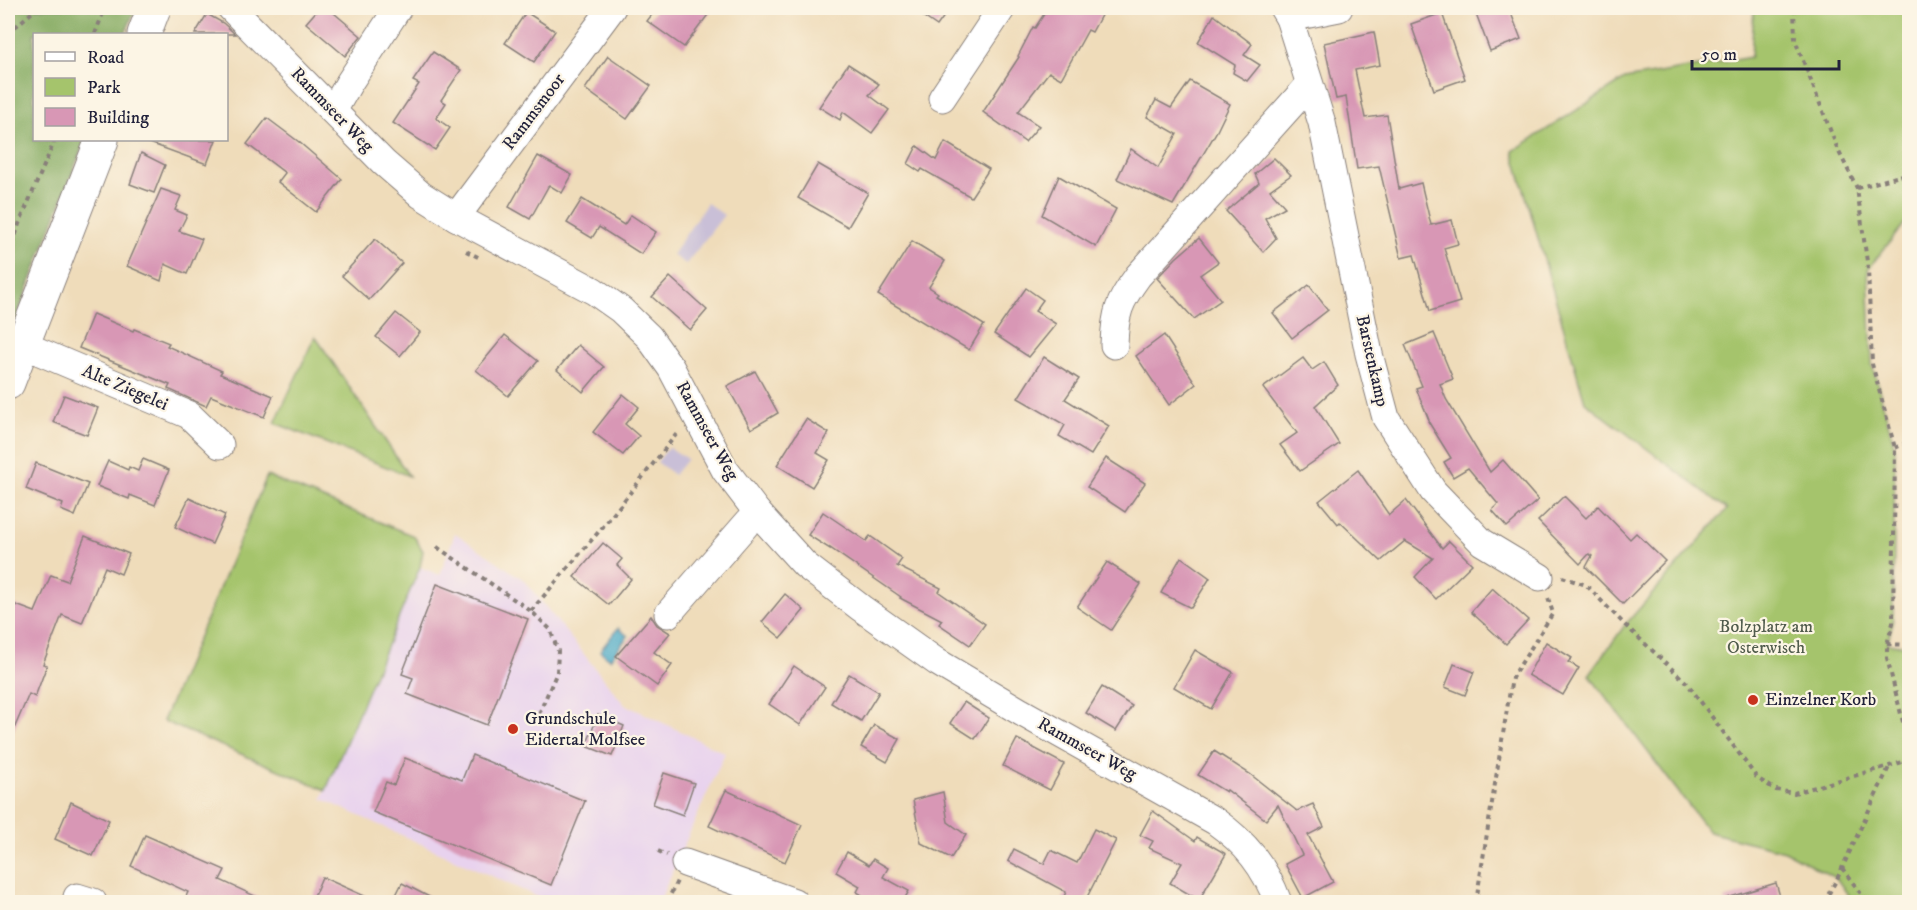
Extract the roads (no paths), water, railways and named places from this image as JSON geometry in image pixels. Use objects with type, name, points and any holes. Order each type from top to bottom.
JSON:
[{"type":"main road","points":[[144,33],[154,8]]},
{"type":"main road","points":[[8,383],[21,344],[102,141]]},
{"type":"street","name":"Rammseer Weg","points":[[231,8],[384,163],[421,195],[456,217],[594,291],[621,310],[649,337],[671,368],[725,470],[757,512],[805,565],[938,662],[1021,712],[1215,821],[1234,835],[1257,859],[1278,903]]},
{"type":"street","points":[[333,111],[348,83],[398,8]]},
{"type":"street","name":"Rammsmoor","points":[[456,217],[612,8]]},
{"type":"street","points":[[942,98],[1002,8]]},
{"type":"street","name":"Barstenkamp","points":[[1339,8],[1286,13],[1322,123],[1369,354],[1386,418],[1433,491],[1482,542],[1540,577]]},
{"type":"street","points":[[1114,345],[1114,324],[1118,308],[1138,276],[1309,85]]},
{"type":"street","name":"Alte Ziegelei","points":[[21,344],[189,414],[220,445]]},
{"type":"street","points":[[668,615],[757,512]]},
{"type":"street","points":[[685,863],[794,903]]},
{"type":"water","points":[[618,628],[628,636],[610,659],[600,651]]},
{"type":"place","name":"Einzelner Korb","points":[[1753,700]]},
{"type":"place","name":"Grundschule Eidertal Molfsee","points":[[513,729]]},
{"type":"park label","name":"Bolzplatz am Osterwisch","points":[[1766,637]]}]
